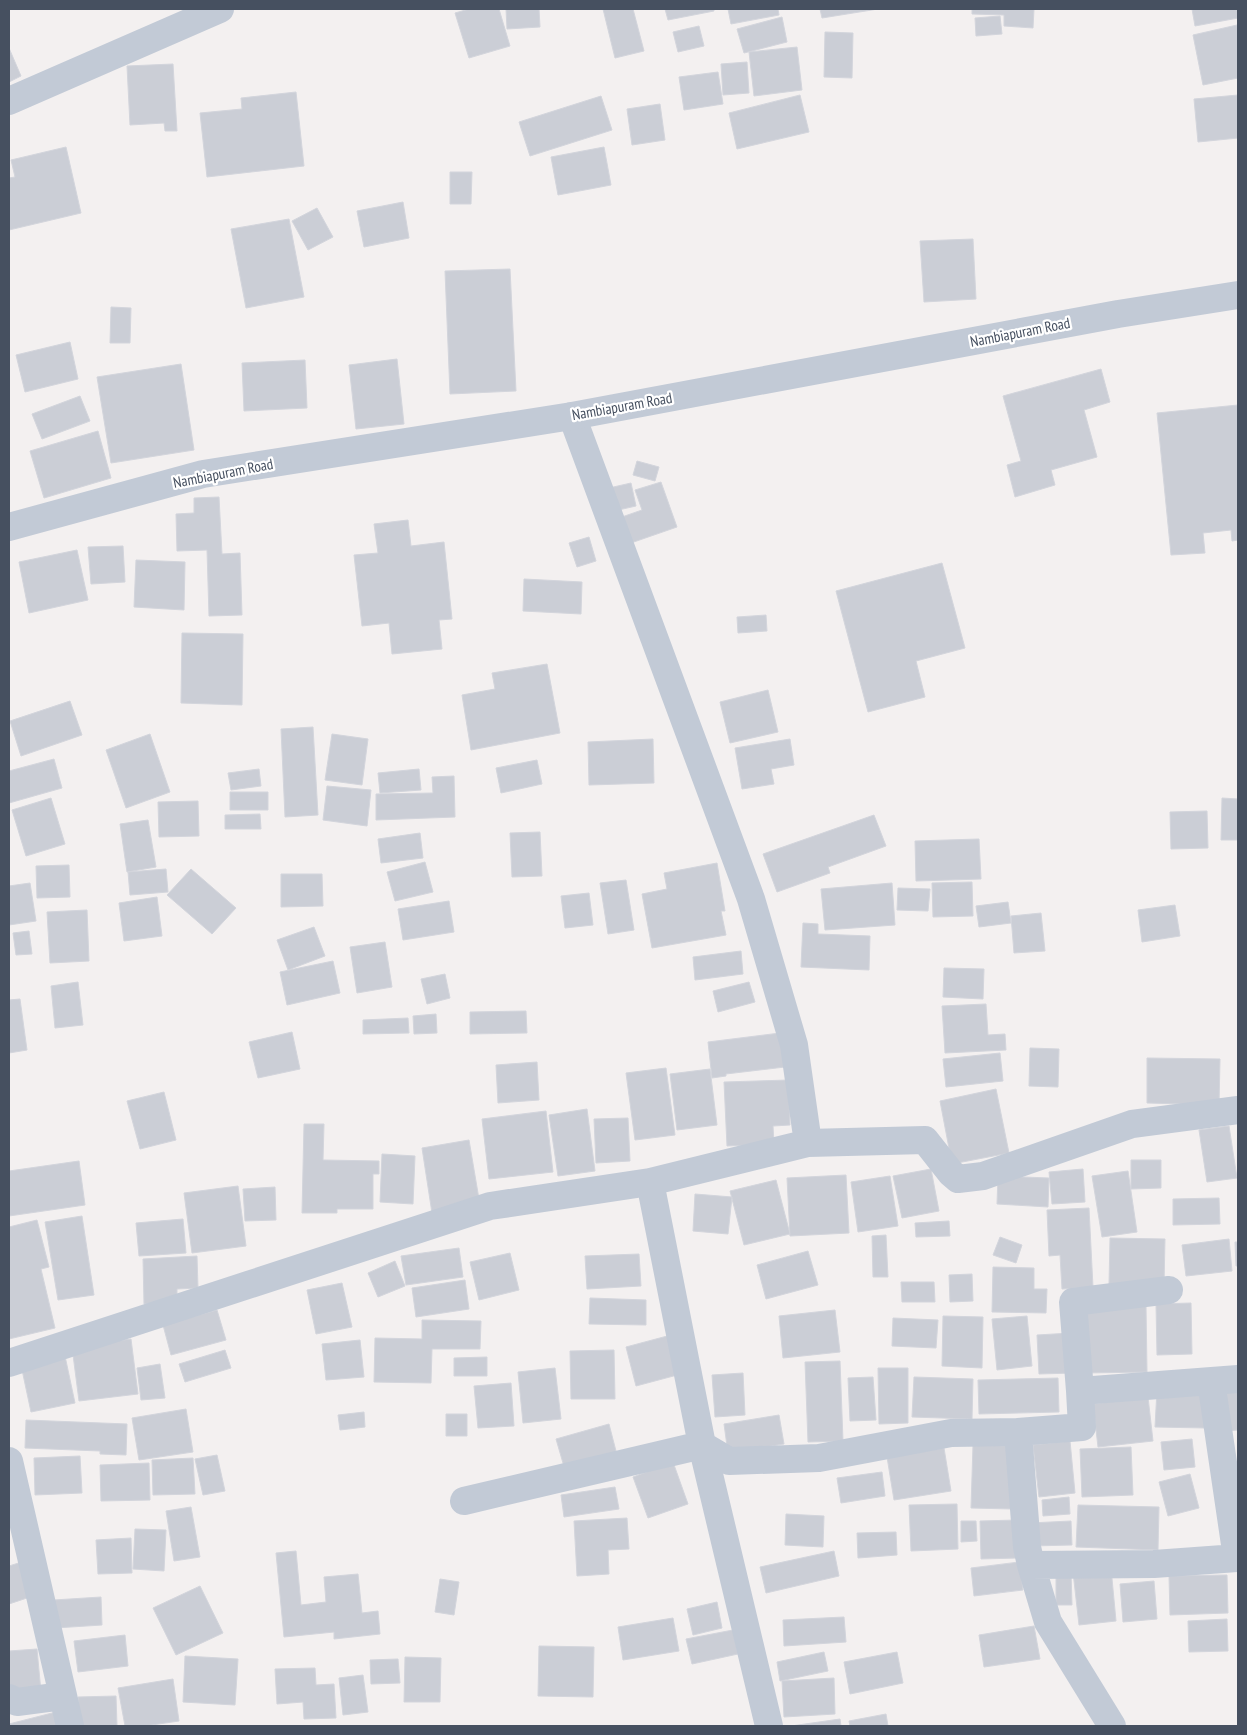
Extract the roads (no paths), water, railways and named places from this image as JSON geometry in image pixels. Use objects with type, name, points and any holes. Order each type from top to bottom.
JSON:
[{"type":"street","points":[[9,101],[220,9]]},
{"type":"street","name":"Nambiapuram Road","points":[[9,527],[203,474],[572,416],[1109,316],[1238,294]]},
{"type":"street","points":[[572,416],[751,899],[794,1046],[808,1143]]},
{"type":"street","points":[[9,1364],[490,1206],[650,1182],[808,1143],[925,1140],[958,1179],[983,1176],[1132,1124],[1238,1110]]},
{"type":"street","points":[[650,1182],[702,1445],[769,1726]]},
{"type":"street","points":[[464,1501],[702,1445],[729,1461],[819,1458],[951,1432],[1018,1432],[1082,1427],[1073,1302],[1168,1290]]},
{"type":"street","points":[[1080,1391],[1238,1379]]},
{"type":"street","points":[[1031,1565],[1154,1564],[1237,1558],[1211,1381]]},
{"type":"street","points":[[1018,1432],[1027,1547],[1048,1622],[1112,1726]]},
{"type":"street","points":[[9,1461],[70,1726]]},
{"type":"street","points":[[9,1698],[17,1702],[63,1696]]}]
